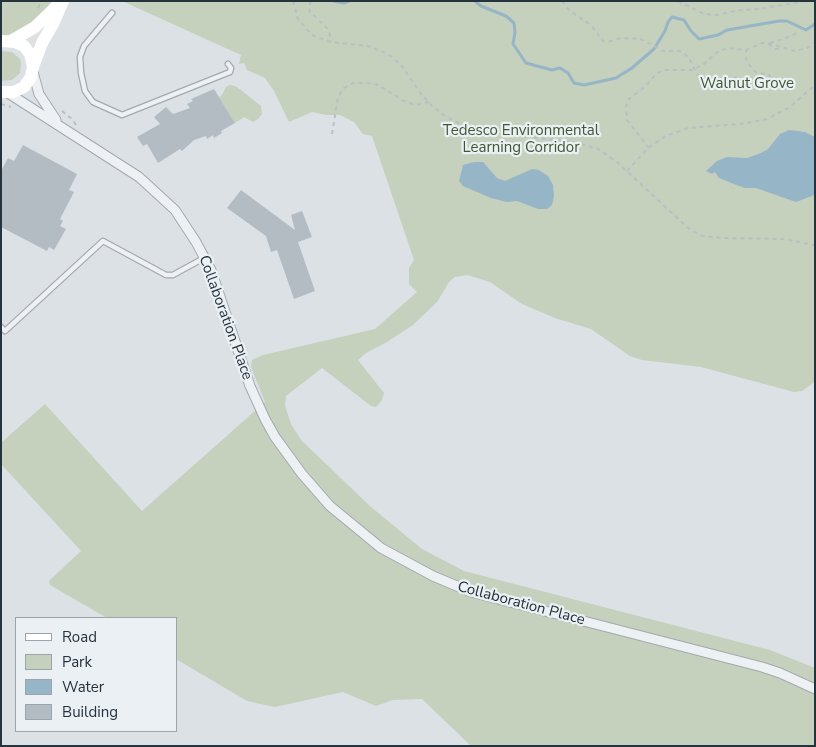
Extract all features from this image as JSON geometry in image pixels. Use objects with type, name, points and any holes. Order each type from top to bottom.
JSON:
[{"type":"street","points":[[6,41],[35,27],[62,1]]},
{"type":"street","points":[[5,93],[14,92],[24,87],[28,82],[42,43],[53,24],[62,1]]},
{"type":"street","points":[[6,41],[20,43],[28,50],[32,58],[33,70]]},
{"type":"street","name":"Collaboration Place","points":[[33,70],[34,80],[43,102],[61,126]]},
{"type":"street","name":"Collaboration Place","points":[[5,93],[61,126],[133,173],[157,192],[180,217],[205,257],[250,386],[275,437],[321,496],[344,518],[381,548],[433,576],[471,592],[780,673],[815,689]]},
{"type":"lane","points":[[112,12],[84,46],[80,57],[84,91],[93,102],[122,115],[230,72],[231,68],[228,64]]},
{"type":"lane","points":[[1,327],[5,331],[103,241],[166,275],[173,275],[205,257]]},
{"type":"path","points":[[38,8],[42,1]]},
{"type":"path","points":[[292,1],[298,19],[305,29],[316,37],[330,42],[368,46],[388,54],[402,66],[428,102],[448,118],[472,128],[497,133],[585,144],[608,155],[684,225],[702,236],[782,239],[815,245]]},
{"type":"path","points":[[311,1],[310,12],[328,30],[330,42]]},
{"type":"path","points":[[562,1],[570,10],[591,25],[603,41],[608,42],[621,38],[642,39],[663,51],[682,51],[700,78],[710,83],[715,84],[737,77],[762,89],[771,82],[770,76],[757,73],[752,69],[746,59],[746,50]]},
{"type":"path","points":[[678,1],[704,14],[716,16],[741,10],[805,1]]},
{"type":"path","points":[[649,148],[627,120],[625,112],[627,103],[660,71],[695,69],[723,49],[735,48],[746,50],[792,36],[797,32]]},
{"type":"path","points":[[783,39],[780,44],[784,49]]},
{"type":"path","points":[[768,43],[774,50],[799,50],[815,43]]},
{"type":"path","points":[[332,134],[338,98],[344,88],[353,83],[378,85],[404,101],[416,105],[428,102]]},
{"type":"path","points":[[627,171],[649,148],[666,136],[678,131],[698,127],[750,123],[775,116],[796,102],[815,85]]},
{"type":"green space","points":[[1,1],[51,1],[44,13],[19,32],[4,36],[1,34]]},
{"type":"green space","points":[[122,1],[815,1],[815,382],[802,391],[794,392],[701,367],[642,360],[630,356],[591,329],[555,318],[522,304],[490,282],[467,275],[455,277],[449,282],[437,302],[413,325],[366,353],[358,360],[384,393],[382,400],[376,407],[371,406],[322,368],[286,396],[285,406],[291,424],[301,440],[371,507],[422,549],[464,571],[770,650],[815,668],[815,746],[471,746],[422,699],[393,700],[376,706],[343,692],[275,707],[247,701],[178,660],[178,617],[105,617],[50,585],[49,581],[81,551],[1,464],[1,440],[3,441],[45,404],[142,511],[265,402],[251,367],[252,360],[263,355],[375,329],[417,292],[409,284],[409,268],[414,260],[372,136],[363,134],[354,122],[340,115],[312,112],[289,122],[274,91],[265,78],[247,70],[244,63],[239,64],[241,55]]},
{"type":"green space","points":[[1,51],[12,52],[20,59],[20,73],[12,80],[1,81]]},
{"type":"green space","points":[[230,85],[241,90],[261,106],[262,114],[258,119],[253,122],[244,117],[235,123],[219,97],[226,87]]},
{"type":"water","points":[[789,130],[805,132],[815,137],[815,194],[812,196],[796,202],[756,188],[745,188],[719,178],[715,172],[712,174],[706,171],[717,161],[727,157],[747,158],[761,153],[768,149],[780,134]]},
{"type":"water","points":[[483,162],[497,178],[505,181],[532,169],[539,170],[548,176],[553,185],[554,196],[552,205],[547,209],[538,209],[517,201],[507,202],[491,198],[463,186],[459,181],[463,165]]},
{"type":"building","points":[[214,89],[235,123],[221,131],[222,133],[214,138],[213,135],[207,139],[206,136],[194,140],[182,151],[180,149],[158,163],[147,144],[143,146],[137,137],[160,124],[154,117],[166,107],[173,114],[190,108],[187,104],[193,101],[191,99]]},
{"type":"building","points":[[23,145],[77,174],[69,190],[74,192],[60,219],[63,221],[60,226],[66,229],[54,250],[49,247],[47,251],[1,227],[1,171],[8,158],[14,161]]},
{"type":"building","points":[[241,190],[295,230],[291,215],[302,211],[312,237],[298,242],[315,291],[294,299],[277,250],[271,252],[266,236],[227,208]]},
{"type":"waterway","points":[[333,1],[344,3],[349,1]]},
{"type":"waterway","points":[[475,1],[481,6],[506,16],[514,23],[513,44],[526,63],[552,70],[560,68],[568,73],[574,83],[584,85],[616,78],[632,68],[654,49],[672,17],[684,20],[699,39],[718,35],[727,30],[779,21],[787,21],[806,30],[815,24]]},
{"type":"park label","name":"Walnut Grove","points":[[747,84]]},
{"type":"park label","name":"Tedesco Environmental Learning Corridor","points":[[521,140]]}]
